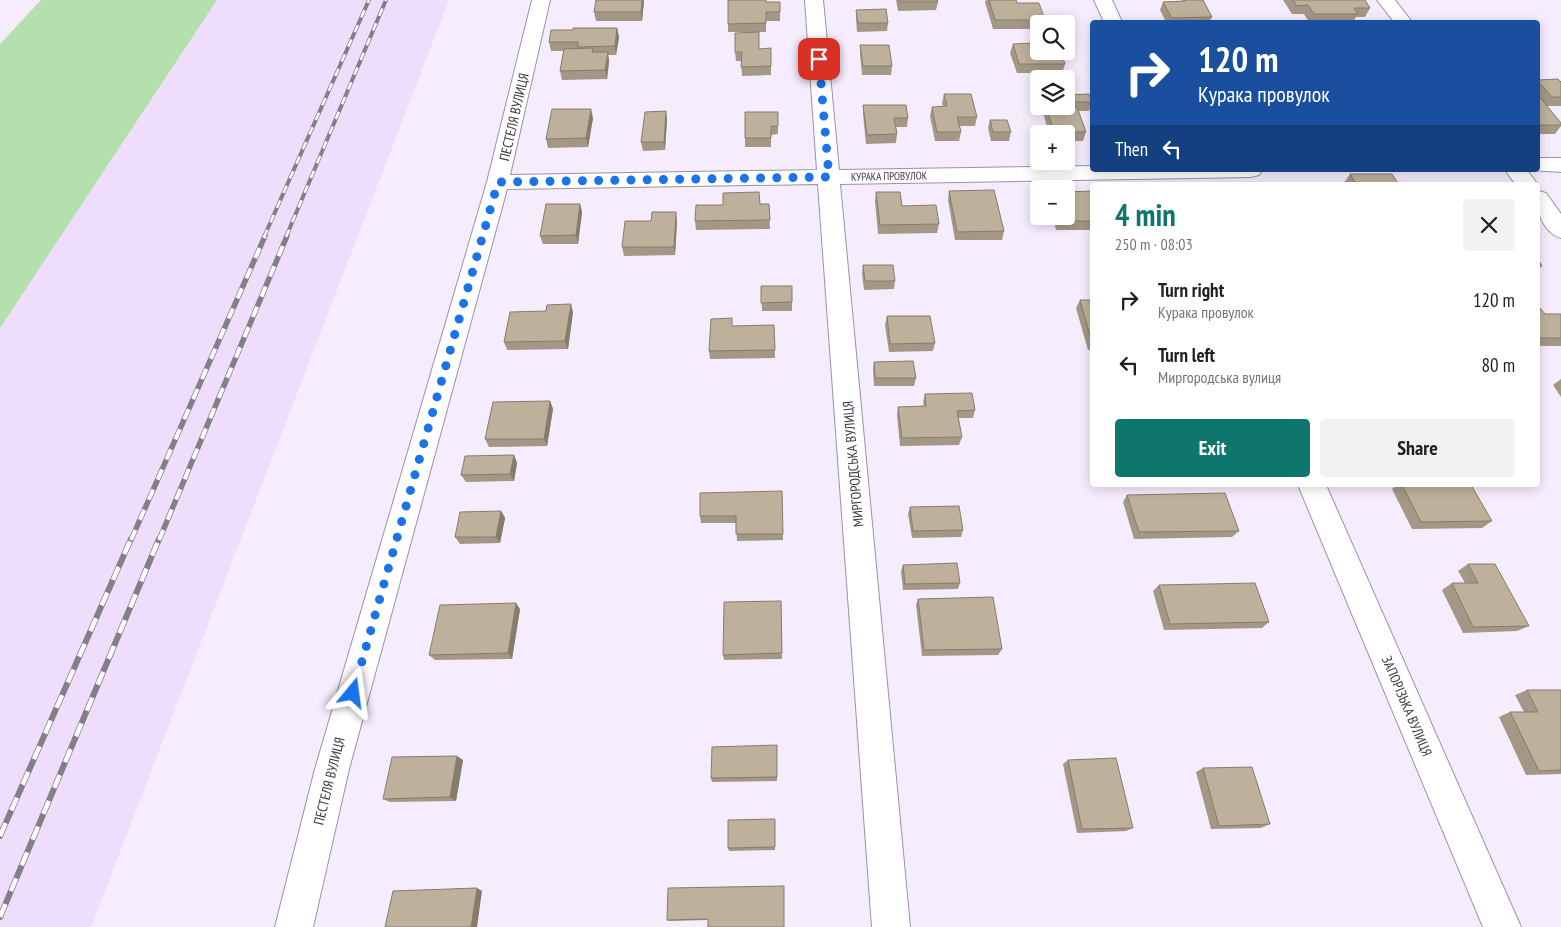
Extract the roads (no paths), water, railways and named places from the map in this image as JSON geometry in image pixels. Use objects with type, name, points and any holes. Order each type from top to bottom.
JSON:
[{"type":"street","name":"ПЕСТЕЛЯ ВУЛИЦЯ","points":[[294,927],[332,768],[498,182],[541,0]]},
{"type":"street","name":"МИРГОРОДСЬКА ВУЛИЦЯ","points":[[814,0],[891,927]]},
{"type":"street","points":[[1104,0],[1112,20]]},
{"type":"street","points":[[1386,0],[1401,20]]},
{"type":"street","points":[[1540,165],[1561,165]]},
{"type":"street","name":"КУРАКА ПРОВУЛОК","points":[[498,182],[829,177],[1179,175],[1222,172]]},
{"type":"street","points":[[1518,172],[1526,182]]},
{"type":"street","points":[[1540,201],[1561,230]]},
{"type":"street","name":"ЗАПОРІЗЬКА ВУЛИЦЯ","points":[[1313,487],[1502,927]]},
{"type":"railway","points":[[264,237],[369,0]]},
{"type":"railway","points":[[286,237],[386,0]]},
{"type":"railway","points":[[131,540],[265,236]]},
{"type":"railway","points":[[159,540],[287,236]]},
{"type":"railway","points":[[0,836],[131,539]]},
{"type":"railway","points":[[0,917],[159,539]]}]
